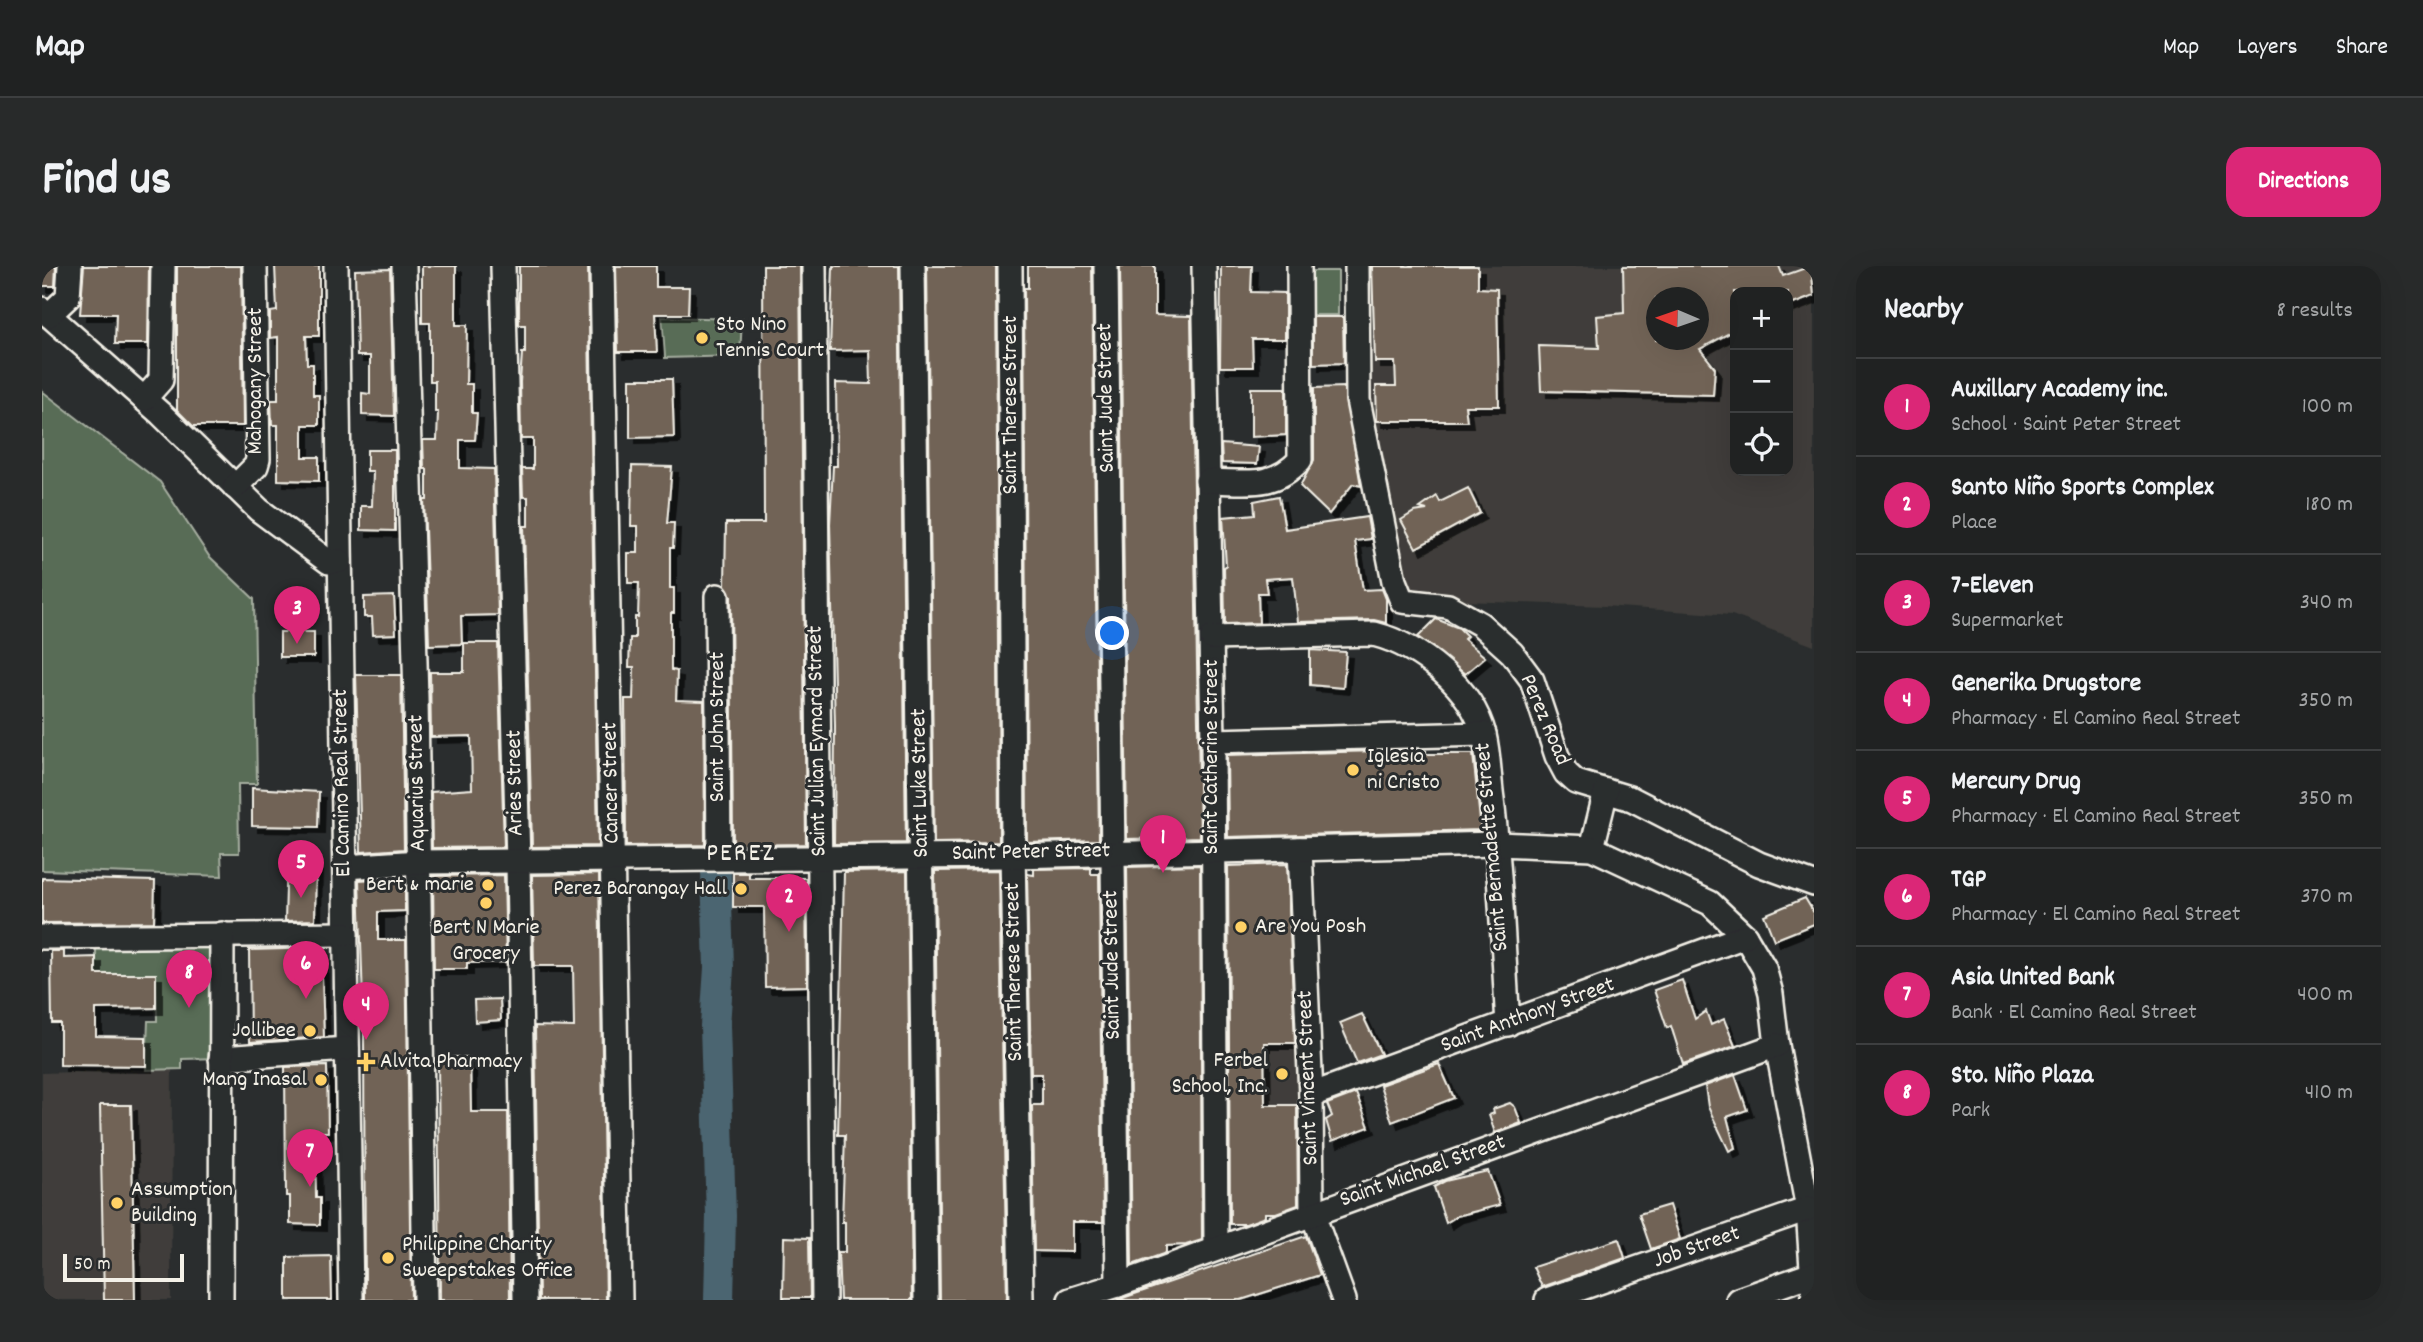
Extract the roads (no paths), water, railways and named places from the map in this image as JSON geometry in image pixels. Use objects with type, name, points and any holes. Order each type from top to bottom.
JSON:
[{"type":"street","points":[[70,266],[68,297],[45,312],[144,399],[259,510],[329,562],[340,561]]},
{"type":"street","points":[[144,399],[161,380],[163,266]]},
{"type":"street","name":"Mahogany Street","points":[[235,487],[256,466],[258,459],[255,266]]},
{"type":"street","name":"El Camino Real Street","points":[[336,266],[351,1300]]},
{"type":"street","name":"Aquarius Street","points":[[404,266],[419,862],[425,1300]]},
{"type":"street","name":"Aries Street","points":[[503,266],[519,863],[525,1300]]},
{"type":"street","name":"Cancer Street","points":[[602,266],[620,1300]]},
{"type":"street","name":"Saint Julian Eymard Street","points":[[814,266],[824,1300]]},
{"type":"street","name":"Saint Luke Street","points":[[913,266],[926,1300]]},
{"type":"street","name":"Saint Therese Street","points":[[1010,266],[1013,856],[1021,1300]]},
{"type":"street","name":"Saint Jude Street","points":[[1106,266],[1118,1285]]},
{"type":"street","name":"Saint Catherine Street","points":[[1204,266],[1212,638],[1216,1248]]},
{"type":"street","points":[[1207,481],[1270,481],[1286,475],[1300,460],[1299,266]]},
{"type":"street","name":"Perez Road","points":[[1357,266],[1358,400],[1394,581],[1402,601],[1448,606],[1480,624],[1512,653],[1532,680],[1566,773],[1576,782],[1632,799],[1759,864],[1814,884]]},
{"type":"street","name":"Saint John Street","points":[[717,596],[719,858]]},
{"type":"street","name":"Saint Bernadette Street","points":[[1212,638],[1374,634],[1393,639],[1426,658],[1471,705],[1484,734],[1497,844],[1508,1024]]},
{"type":"street","points":[[1213,741],[1484,734]]},
{"type":"street","points":[[1592,848],[1606,790]]},
{"type":"street","name":"Saint Peter Street","points":[[345,867],[419,862],[1013,856],[1497,844],[1592,848],[1710,903],[1745,936],[1764,968],[1771,994],[1777,1045],[1808,1209],[1814,1298]]},
{"type":"street","name":"Saint Vincent Street","points":[[1300,849],[1311,1095],[1312,1212],[1344,1300]]},
{"type":"street","points":[[221,1300],[222,934]]},
{"type":"street","points":[[42,937],[346,934]]},
{"type":"street","name":"Saint Anthony Street","points":[[1311,1095],[1745,936]]},
{"type":"street","name":"Saint Michael Street","points":[[1070,1300],[1118,1285],[1312,1212],[1777,1045]]},
{"type":"street","points":[[221,1058],[347,1049]]},
{"type":"street","name":"Job Street","points":[[1547,1300],[1808,1209]]},
{"type":"street","points":[[1738,1300],[1812,1274]]},
{"type":"waterway","points":[[716,871],[719,968],[715,1026],[721,1216],[719,1300]]},
{"type":"place","name":"Sto Nino Tennis Court","points":[[702,338]]},
{"type":"place","name":"7-Eleven","points":[[297,644]]},
{"type":"place","name":"Iglesia ni Cristo","points":[[1353,770]]},
{"type":"place","name":"Auxillary Academy inc.","points":[[1163,873]]},
{"type":"place","name":"Bert & marie","points":[[488,885]]},
{"type":"place","name":"Perez Barangay Hall","points":[[741,889]]},
{"type":"place","name":"Mercury Drug","points":[[301,898]]},
{"type":"place","name":"Bert N Marie Grocery","points":[[486,903]]},
{"type":"place","name":"Are You Posh","points":[[1241,927]]},
{"type":"place","name":"Santo Niño Sports Complex","points":[[789,932]]},
{"type":"place","name":"TGP","points":[[306,999]]},
{"type":"place","name":"Sto. Niño Plaza","points":[[189,1008]]},
{"type":"place","name":"Jollibee","points":[[310,1031]]},
{"type":"place","name":"Generika Drugstore","points":[[366,1040]]},
{"type":"place","name":"Alvita Pharmacy","points":[[366,1062]]},
{"type":"place","name":"Ferbel School, Inc.","points":[[1282,1074]]},
{"type":"place","name":"Mang Inasal","points":[[321,1080]]},
{"type":"place","name":"Asia United Bank","points":[[310,1187]]},
{"type":"place","name":"Assumption Building","points":[[117,1203]]},
{"type":"place","name":"Philippine Charity Sweepstakes Office","points":[[388,1258]]},
{"type":"district","name":"PEREZ","points":[[741,854]]}]
